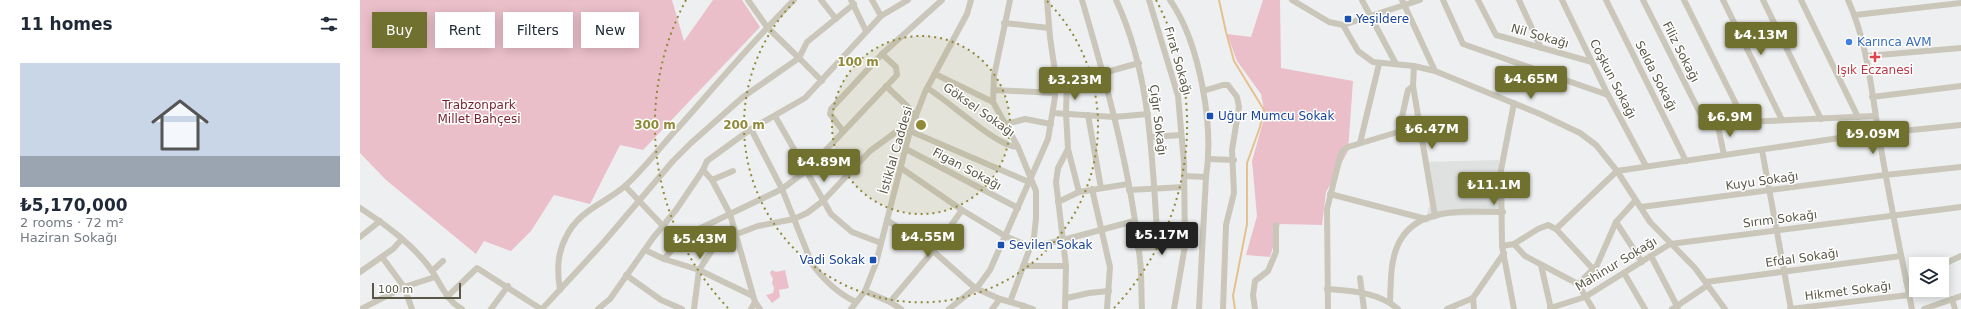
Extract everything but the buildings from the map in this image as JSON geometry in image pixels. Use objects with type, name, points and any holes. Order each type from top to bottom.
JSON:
[{"type":"street","points":[[748,0],[767,27],[822,81]]},
{"type":"street","points":[[560,290],[557,273],[558,256],[566,236],[587,210],[625,186],[767,27],[794,0]]},
{"type":"street","points":[[821,0],[836,19]]},
{"type":"street","points":[[872,0],[881,16]]},
{"type":"street","points":[[603,308],[626,275],[676,210],[703,170],[707,161],[751,129],[805,98],[881,16],[896,2],[908,0]]},
{"type":"street","points":[[843,131],[830,114],[831,109],[882,54],[942,0]]},
{"type":"street","name":"İstiklal Caddesi","points":[[851,309],[865,291],[876,263],[910,131],[927,88],[967,14],[971,0]]},
{"type":"street","points":[[993,102],[994,76],[1010,0]]},
{"type":"street","points":[[949,309],[975,288],[990,270],[1048,139],[1056,93],[1056,81],[1047,0]]},
{"type":"street","points":[[1082,0],[1114,117],[1128,187],[1138,248],[1142,309]]},
{"type":"street","name":"Çığır Sokağı","points":[[1116,0],[1127,24],[1139,63],[1148,114],[1158,247]]},
{"type":"street","name":"Fırat Sokağı","points":[[1149,0],[1178,96],[1184,176],[1185,246],[1174,309]]},
{"type":"street","points":[[1170,0],[1191,43],[1203,91],[1209,160],[1206,177],[1199,309]]},
{"type":"street","points":[[1292,0],[1329,22],[1343,25],[1372,16],[1403,3],[1420,0]]},
{"type":"street","points":[[1362,0],[1372,16],[1396,64]]},
{"type":"street","points":[[1443,0],[1463,44],[1608,95]]},
{"type":"street","name":"Nil Sokağı","points":[[1478,0],[1496,35],[1592,62]]},
{"type":"street","points":[[1519,0],[1541,48]]},
{"type":"street","name":"Coşkun Sokağı","points":[[1562,0],[1608,95],[1646,166]]},
{"type":"street","name":"Selda Sokağı","points":[[1606,0],[1686,161]]},
{"type":"street","name":"Filiz Sokağı","points":[[1643,0],[1704,121],[1718,126]]},
{"type":"street","points":[[1684,0],[1745,122]]},
{"type":"street","points":[[1723,0],[1782,120]]},
{"type":"street","points":[[1763,0],[1821,119]]},
{"type":"street","points":[[1801,0],[1858,117]]},
{"type":"street","points":[[1848,0],[1855,15],[1866,56],[1885,175],[1909,295]]},
{"type":"street","points":[[447,298],[477,268],[508,286],[541,309],[640,201],[672,161],[743,97],[799,58],[807,42],[836,19],[852,2],[866,31]]},
{"type":"street","points":[[1403,3],[1434,71]]},
{"type":"street","points":[[1855,15],[1961,3]]},
{"type":"street","points":[[1004,23],[1049,28]]},
{"type":"street","points":[[1343,25],[1358,51],[1368,60],[1379,64],[1414,66],[1434,71],[1514,103],[1580,133],[1596,145],[1617,171],[1650,222],[1695,268],[1725,309]]},
{"type":"street","points":[[1866,56],[1961,48]]},
{"type":"street","points":[[664,259],[684,236],[782,188],[807,170],[897,75],[896,67],[882,54]]},
{"type":"street","points":[[1056,81],[1103,73],[1139,63]]},
{"type":"street","points":[[1360,143],[1379,64]]},
{"type":"street","points":[[1414,66],[1413,86],[1418,126],[1434,216]]},
{"type":"street","points":[[935,74],[993,102],[1018,147],[1030,180],[1036,191],[1034,237],[1010,302]]},
{"type":"street","points":[[1067,80],[1066,113],[1068,149],[1079,192]]},
{"type":"street","points":[[1203,91],[1228,85],[1237,97],[1239,107],[1232,150],[1234,160],[1234,193],[1226,225],[1223,309]]},
{"type":"street","points":[[886,86],[916,117]]},
{"type":"street","points":[[1399,130],[1408,90],[1413,86]]},
{"type":"street","points":[[1872,97],[1961,86]]},
{"type":"street","name":"Göksel Sokağı","points":[[927,88],[939,94],[973,122],[1006,144],[1018,147]]},
{"type":"street","points":[[994,90],[1056,93]]},
{"type":"street","points":[[1514,103],[1502,170],[1502,246],[1514,309]]},
{"type":"street","points":[[1053,113],[1114,117],[1148,114]]},
{"type":"street","points":[[1088,115],[1101,188]]},
{"type":"street","points":[[775,116],[831,214],[852,232],[881,243]]},
{"type":"street","points":[[1724,155],[1718,126],[1745,122],[1875,116]]},
{"type":"street","points":[[1006,124],[1025,118],[1051,124]]},
{"type":"street","points":[[1556,229],[1617,171],[1878,133],[1961,125]]},
{"type":"street","points":[[1328,309],[1326,232],[1330,194],[1343,150],[1399,130],[1418,126]]},
{"type":"street","points":[[751,129],[782,188],[812,264],[818,273],[834,288],[856,302]]},
{"type":"street","points":[[694,309],[699,270],[713,249],[737,234],[758,226],[794,219],[807,213],[823,201],[870,151],[896,132],[910,131],[1030,180]]},
{"type":"street","points":[[1150,137],[1181,135]]},
{"type":"street","name":"Figan Sokağı","points":[[906,149],[1018,208]]},
{"type":"street","points":[[1065,309],[1066,266],[1056,182],[1058,168],[1068,149]]},
{"type":"street","points":[[1762,150],[1790,309]]},
{"type":"street","points":[[1209,160],[1234,160]]},
{"type":"street","name":"Kuyu Sokağı","points":[[1641,207],[1885,175],[1961,167]]},
{"type":"street","points":[[901,168],[962,210],[1006,236],[1030,247],[1063,240],[1134,221]]},
{"type":"street","points":[[703,170],[712,180],[730,214],[737,234],[754,299],[760,309]]},
{"type":"street","points":[[712,180],[733,171]]},
{"type":"street","points":[[1184,176],[1206,177]]},
{"type":"street","points":[[625,186],[663,226]]},
{"type":"street","points":[[1058,202],[1079,192],[1092,189],[1128,187],[1184,187]]},
{"type":"street","points":[[1092,189],[1110,267],[1107,309]]},
{"type":"street","points":[[1330,194],[1426,219]]},
{"type":"street","points":[[1578,284],[1597,265],[1616,222],[1636,201]]},
{"type":"street","name":"Sırım Sokağı","points":[[1670,244],[1961,207]]},
{"type":"street","points":[[360,208],[380,221],[402,239],[433,274],[447,298],[453,304],[462,309]]},
{"type":"street","points":[[890,302],[933,251],[962,210]]},
{"type":"street","points":[[1390,302],[1392,266],[1397,246],[1412,224],[1442,212],[1503,212]]},
{"type":"street","points":[[887,220],[933,251],[975,288],[1000,299],[1034,309]]},
{"type":"street","points":[[360,237],[380,221]]},
{"type":"street","points":[[1616,222],[1642,262]]},
{"type":"street","points":[[1255,309],[1253,295],[1255,281],[1268,272],[1276,252],[1276,225]]},
{"type":"street","points":[[1502,246],[1514,244],[1548,225],[1556,229],[1593,268]]},
{"type":"street","points":[[360,272],[393,249],[402,239]]},
{"type":"street","points":[[1514,244],[1525,256],[1578,284],[1594,309]]},
{"type":"street","name":"Mahinur Sokağı","points":[[1550,309],[1586,297],[1670,244]]},
{"type":"street","points":[[1138,248],[1185,246]]},
{"type":"street","points":[[645,250],[664,259],[699,270],[754,299]]},
{"type":"street","points":[[1447,309],[1473,298],[1504,253]]},
{"type":"street","points":[[1651,256],[1676,308],[1707,284]]},
{"type":"street","name":"Efdal Sokağı","points":[[1707,284],[1784,271],[1901,256]]},
{"type":"street","points":[[1949,262],[1961,256]]},
{"type":"street","points":[[382,257],[404,287],[412,309]]},
{"type":"street","points":[[361,309],[433,274],[443,261]]},
{"type":"street","points":[[1540,265],[1550,309]]},
{"type":"street","points":[[1023,266],[1066,266]]},
{"type":"street","points":[[1624,273],[1645,309]]},
{"type":"street","points":[[626,275],[661,300],[682,309]]},
{"type":"street","points":[[1360,278],[1364,309]]},
{"type":"street","points":[[491,309],[508,286]]},
{"type":"street","points":[[1327,289],[1361,291],[1390,302],[1398,309]]},
{"type":"street","points":[[865,291],[890,302],[901,309]]},
{"type":"street","points":[[1066,298],[1089,293],[1109,291]]},
{"type":"street","name":"Hikmet Sokağı","points":[[1790,309],[1909,295]]},
{"type":"street","points":[[1924,309],[1961,296]]},
{"type":"street","points":[[1909,297],[1912,309]]},
{"type":"street","points":[[1473,298],[1474,309]]},
{"type":"street","points":[[751,309],[754,299]]},
{"type":"street","points":[[992,309],[1000,299]]},
{"type":"street","points":[[1952,299],[1955,309]]},
{"type":"shaded area","points":[[1499,160],[1500,215],[1445,216],[1425,223],[1430,203],[1424,162]]},
{"type":"green space","name":"Trabzonpark Millet Bahçesi","points":[[360,0],[672,0],[684,41],[713,0],[742,0],[760,27],[643,150],[620,145],[590,204],[554,195],[531,231],[511,251],[484,241],[476,254],[386,180],[360,153]]},
{"type":"green space","points":[[1263,0],[1280,0],[1281,68],[1353,81],[1348,151],[1326,192],[1322,225],[1280,224],[1270,257],[1246,255],[1257,216],[1252,161],[1265,115],[1261,94],[1237,61],[1227,34],[1251,37]]},
{"type":"green space","points":[[772,270],[776,272],[785,270],[789,288],[779,290],[780,297],[772,303],[766,295],[773,293],[773,279],[770,273]]},
{"type":"waterway","points":[[1219,0],[1234,61],[1264,110],[1260,127],[1247,163],[1247,224],[1233,296],[1235,309]]},
{"type":"place","name":"Yeşildere","points":[[1348,19]]},
{"type":"place","name":"Karınca AVM","points":[[1849,42]]},
{"type":"place","name":"Işık Eczanesi","points":[[1875,57]]},
{"type":"place","name":"Uğur Mumcu Sokak","points":[[1210,116]]},
{"type":"place","name":"Sevilen Sokak","points":[[1001,245]]},
{"type":"place","name":"Vadi Sokak","points":[[873,260]]}]
